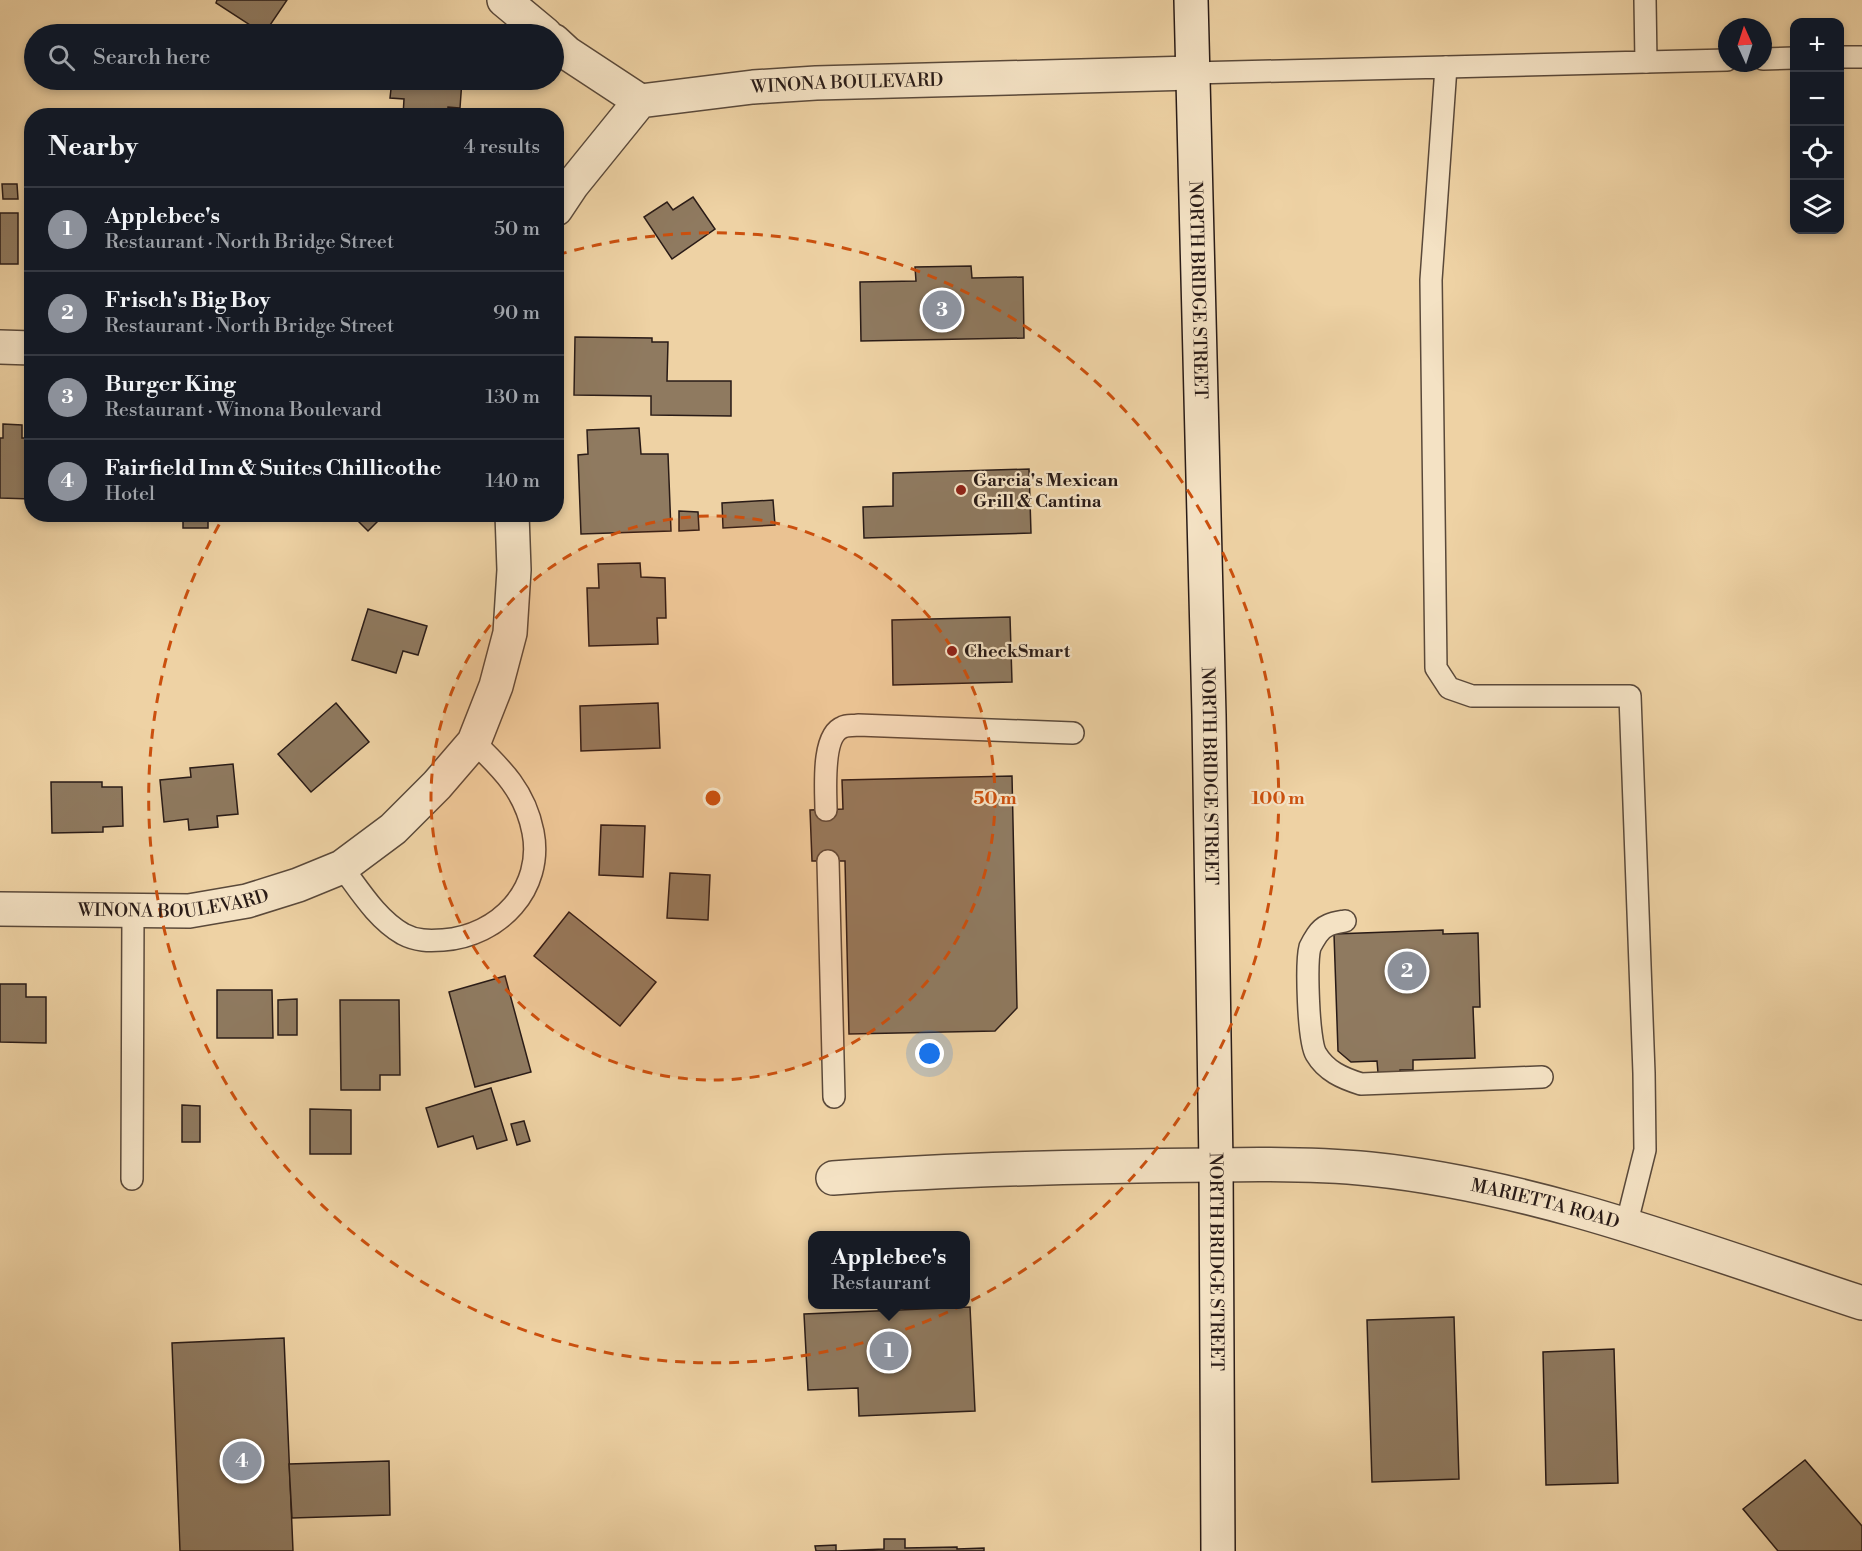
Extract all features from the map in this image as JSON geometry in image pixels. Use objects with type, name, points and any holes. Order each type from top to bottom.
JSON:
[{"type":"street","points":[[504,0],[533,24]]},
{"type":"street","name":"NORTH BRIDGE STREET","points":[[1191,0],[1209,726],[1216,1165],[1218,1551]]},
{"type":"street","points":[[564,48],[640,101],[564,197]]},
{"type":"street","name":"WINONA BOULEVARD","points":[[640,101],[753,87],[805,84],[1192,73]]},
{"type":"street","points":[[0,348],[24,348]]},
{"type":"street","name":"WINONA BOULEVARD","points":[[0,909],[189,911],[247,902],[342,867],[393,829],[437,785],[474,742],[496,686],[510,633],[514,570],[512,522]]},
{"type":"street","name":"MARIETTA ROAD","points":[[833,1178],[1056,1167],[1306,1164],[1372,1169],[1515,1195],[1626,1226],[1862,1303]]},
{"type":"lane","points":[[1645,0],[1646,62]]},
{"type":"lane","points":[[1844,57],[1862,57]]},
{"type":"lane","points":[[1772,59],[1790,58]]},
{"type":"lane","points":[[1192,73],[1718,60]]},
{"type":"lane","points":[[1446,67],[1431,280],[1436,668],[1449,688],[1472,696],[1630,696],[1645,1150],[1626,1226]]},
{"type":"lane","points":[[826,810],[826,771],[829,747],[834,734],[842,727],[858,725],[1073,733]]},
{"type":"lane","points":[[342,867],[378,915],[404,935],[426,942],[456,939],[473,934],[504,917],[523,894],[535,862],[533,832],[522,799],[507,774],[474,742]]},
{"type":"lane","points":[[828,861],[834,1097]]},
{"type":"lane","points":[[132,1179],[134,911]]},
{"type":"lane","points":[[1345,921],[1327,925],[1317,933],[1310,947],[1308,963],[1311,1032],[1314,1052],[1326,1067],[1341,1077],[1360,1084],[1542,1077]]},
{"type":"building","points":[[217,0],[287,0],[271,24],[249,24],[216,3]]},
{"type":"building","points":[[391,90],[461,90],[460,108],[403,108],[404,99],[390,98]]},
{"type":"building","points":[[2,184],[17,184],[18,199],[3,199]]},
{"type":"building","points":[[693,197],[715,229],[672,259],[644,217],[667,202],[673,210]]},
{"type":"building","points":[[0,213],[18,213],[18,264],[0,264]]},
{"type":"building","points":[[971,266],[972,278],[1023,277],[1024,338],[861,341],[860,282],[916,281],[915,267]]},
{"type":"building","points":[[575,337],[652,338],[652,342],[668,342],[667,381],[731,381],[731,416],[651,415],[651,396],[574,395]]},
{"type":"building","points":[[3,424],[22,425],[24,499],[0,498],[0,438],[3,438]]},
{"type":"building","points":[[639,428],[641,454],[668,454],[671,531],[581,534],[578,455],[588,454],[587,430]]},
{"type":"building","name":"Garcia's Mexican Grill & Cantina","points":[[1029,469],[1031,533],[864,538],[863,507],[893,506],[893,473]]},
{"type":"building","points":[[773,500],[775,525],[723,528],[722,503]]},
{"type":"building","points":[[679,511],[698,512],[699,530],[679,531]]},
{"type":"building","points":[[183,522],[208,522],[208,528],[183,528]]},
{"type":"building","points":[[359,522],[377,522],[368,531]]},
{"type":"building","points":[[640,563],[641,577],[665,578],[666,618],[657,618],[658,644],[589,646],[587,588],[599,588],[598,564]]},
{"type":"building","points":[[368,609],[427,626],[418,655],[403,651],[396,673],[352,660]]},
{"type":"building","name":"CheckSmart","points":[[1010,617],[1012,682],[893,685],[892,620]]},
{"type":"building","points":[[336,703],[369,742],[311,792],[278,754]]},
{"type":"building","points":[[658,703],[660,748],[581,751],[580,706]]},
{"type":"building","points":[[233,764],[238,814],[217,816],[218,827],[189,830],[188,819],[164,822],[160,780],[191,777],[190,768]]},
{"type":"building","points":[[1012,776],[1017,1008],[995,1031],[849,1034],[845,861],[812,861],[810,810],[843,809],[842,780]]},
{"type":"building","points":[[51,782],[102,782],[102,787],[122,787],[123,826],[103,827],[103,832],[52,833]]},
{"type":"building","points":[[601,825],[645,826],[643,877],[599,875]]},
{"type":"building","points":[[670,873],[710,875],[708,920],[667,918]]},
{"type":"building","points":[[569,912],[656,982],[620,1026],[534,956]]},
{"type":"building","points":[[1443,930],[1443,934],[1478,933],[1480,1007],[1473,1007],[1475,1058],[1413,1060],[1413,1070],[1378,1073],[1377,1061],[1351,1062],[1338,1051],[1334,934]]},
{"type":"building","points":[[505,976],[531,1072],[475,1087],[449,992]]},
{"type":"building","points":[[0,984],[26,984],[26,997],[46,997],[46,1043],[0,1042]]},
{"type":"building","points":[[217,990],[272,990],[273,1038],[217,1038]]},
{"type":"building","points":[[297,999],[297,1035],[278,1035],[278,1000]]},
{"type":"building","points":[[340,1000],[399,1000],[400,1075],[380,1075],[380,1090],[341,1090]]},
{"type":"building","points":[[491,1088],[507,1140],[477,1149],[473,1136],[438,1147],[426,1108]]},
{"type":"building","points":[[182,1105],[200,1106],[200,1142],[182,1142]]},
{"type":"building","points":[[310,1109],[351,1110],[351,1154],[310,1154]]},
{"type":"building","points":[[524,1121],[530,1141],[517,1145],[511,1124]]},
{"type":"building","points":[[970,1307],[975,1411],[859,1416],[858,1388],[808,1390],[804,1314],[970,1309]]},
{"type":"building","points":[[1454,1317],[1459,1479],[1372,1482],[1367,1320]]},
{"type":"building","points":[[284,1338],[293,1551],[180,1551],[172,1343]]},
{"type":"building","points":[[1614,1349],[1618,1483],[1546,1485],[1543,1352]]},
{"type":"building","points":[[1805,1460],[1862,1526],[1862,1551],[1778,1551],[1743,1509]]},
{"type":"building","points":[[389,1461],[390,1515],[292,1518],[289,1464]]},
{"type":"building","points":[[884,1539],[905,1539],[905,1548],[984,1548],[984,1551],[836,1551],[884,1549]]},
{"type":"building","points":[[836,1545],[836,1551],[816,1551],[815,1546]]},
{"type":"place","name":"Burger King","points":[[942,310]]},
{"type":"place","name":"Garcia's Mexican Grill & Cantina","points":[[961,490]]},
{"type":"place","name":"CheckSmart","points":[[952,651]]},
{"type":"place","name":"Frisch's Big Boy","points":[[1407,971]]},
{"type":"place","name":"Applebee's","points":[[889,1351]]},
{"type":"place","name":"Fairfield Inn & Suites Chillicothe","points":[[242,1461]]}]
